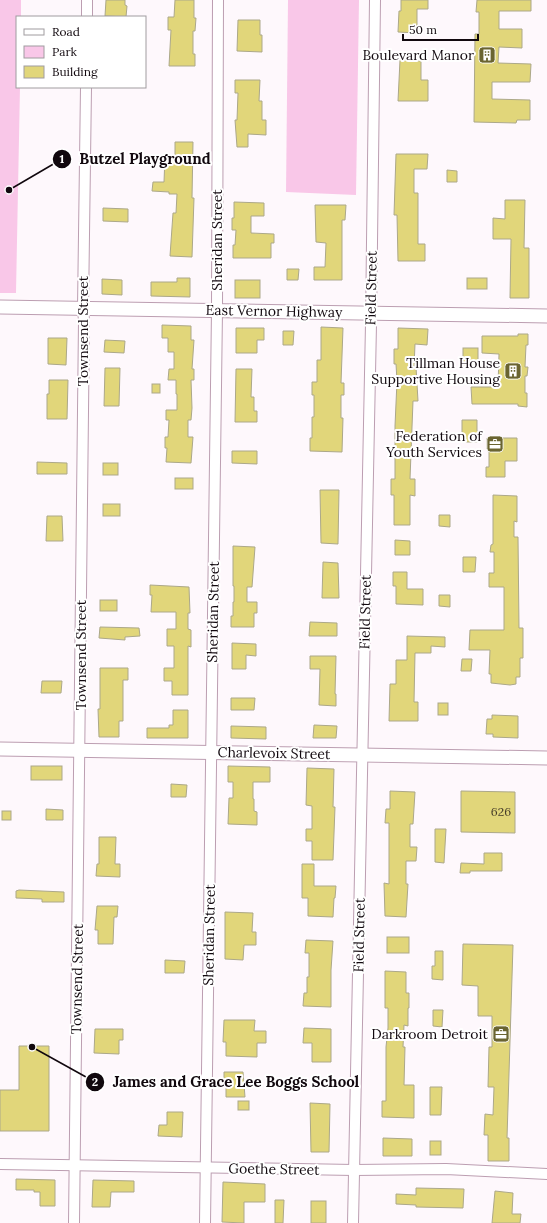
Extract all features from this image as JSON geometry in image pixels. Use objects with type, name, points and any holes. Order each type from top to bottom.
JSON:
[{"type":"street","points":[[87,0],[87,16]]},
{"type":"street","name":"Sheridan Street","points":[[205,1223],[216,310],[218,0]]},
{"type":"street","name":"Field Street","points":[[353,1223],[371,313],[375,0]]},
{"type":"street","name":"Townsend Street","points":[[74,1223],[86,88]]},
{"type":"street","name":"East Vernor Highway","points":[[0,307],[547,316]]},
{"type":"street","name":"Charlevoix Street","points":[[0,749],[547,758]]},
{"type":"street","name":"Goethe Street","points":[[0,1164],[354,1170],[446,1169],[547,1174]]},
{"type":"green space","points":[[0,0],[21,0],[21,16],[16,16],[16,88],[20,88],[16,293],[0,293]]},
{"type":"green space","points":[[288,0],[359,0],[356,195],[286,192]]},
{"type":"building","points":[[106,0],[125,0],[125,5],[127,6],[126,16],[105,16]]},
{"type":"building","points":[[175,0],[194,0],[194,18],[196,18],[195,31],[193,31],[193,54],[195,54],[195,66],[169,66],[171,30],[168,30],[168,17],[174,17]]},
{"type":"building","points":[[401,0],[428,0],[428,9],[417,9],[417,33],[398,32]]},
{"type":"building","name":"Boulevard Manor","points":[[477,0],[531,0],[531,11],[499,11],[499,29],[522,29],[522,48],[499,47],[498,63],[531,64],[530,82],[492,82],[492,99],[530,100],[530,120],[517,120],[516,123],[474,122],[475,34],[479,34],[479,12],[476,12]]},
{"type":"building","points":[[238,20],[260,20],[262,52],[237,51]]},
{"type":"building","points":[[400,60],[421,61],[421,80],[428,80],[428,101],[398,101]]},
{"type":"building","points":[[235,80],[260,80],[259,101],[262,101],[262,120],[266,120],[266,135],[248,134],[248,147],[237,147],[235,120],[237,120],[238,93],[235,93]]},
{"type":"building","points":[[175,142],[193,142],[192,198],[194,198],[192,257],[170,256],[173,213],[176,213],[177,194],[152,191],[153,182],[164,182],[165,156],[175,157]]},
{"type":"building","points":[[396,154],[428,154],[427,169],[414,169],[414,193],[418,193],[418,244],[425,244],[425,261],[398,261],[397,215],[394,215]]},
{"type":"building","points":[[447,170],[457,171],[457,182],[447,182]]},
{"type":"building","points":[[505,200],[525,200],[524,248],[529,248],[529,298],[510,298],[511,239],[493,239],[493,218],[505,219]]},
{"type":"building","points":[[234,202],[264,203],[264,216],[251,216],[251,233],[274,234],[274,243],[271,243],[271,258],[233,258],[233,245],[235,245],[236,230],[232,230]]},
{"type":"building","points":[[315,205],[346,205],[345,220],[342,220],[342,280],[314,280],[314,267],[325,267],[326,243],[316,242]]},
{"type":"building","points":[[103,208],[128,209],[128,222],[103,221]]},
{"type":"building","points":[[287,269],[299,269],[298,280],[287,280]]},
{"type":"building","points":[[177,278],[190,278],[190,297],[151,296],[151,282],[177,282]]},
{"type":"building","points":[[467,278],[487,278],[487,289],[467,289]]},
{"type":"building","points":[[102,279],[122,280],[122,295],[102,294]]},
{"type":"building","points":[[235,280],[260,280],[260,298],[235,298]]},
{"type":"building","points":[[162,325],[191,326],[191,340],[194,340],[192,369],[194,369],[194,380],[191,380],[192,408],[191,420],[188,420],[188,437],[193,437],[191,463],[166,462],[167,448],[165,448],[165,437],[168,437],[169,420],[166,420],[166,410],[177,410],[177,394],[176,380],[168,380],[169,369],[174,369],[174,352],[168,352],[168,338],[162,338]]},
{"type":"building","points":[[321,327],[343,328],[341,383],[344,383],[344,395],[341,395],[341,418],[343,418],[342,452],[310,451],[310,438],[312,438],[312,417],[314,417],[314,395],[312,395],[312,382],[317,382],[317,360],[321,360]]},
{"type":"building","points":[[236,328],[264,328],[264,340],[257,340],[257,353],[236,353]]},
{"type":"building","points":[[398,328],[428,329],[427,345],[415,344],[414,367],[416,367],[418,401],[413,401],[410,479],[415,479],[415,496],[410,495],[410,525],[394,525],[394,495],[391,495],[391,479],[395,479],[397,381],[396,364],[394,364],[394,349],[398,349]]},
{"type":"building","points":[[283,331],[294,331],[293,345],[283,345]]},
{"type":"building","name":"Tillman House Supportive Housing","points":[[518,334],[528,334],[525,367],[528,367],[527,376],[525,376],[527,407],[518,406],[518,404],[472,404],[471,387],[498,387],[499,354],[482,353],[482,336],[518,336]]},
{"type":"building","points":[[48,338],[67,338],[66,365],[48,364]]},
{"type":"building","points":[[105,340],[125,341],[124,353],[104,352]]},
{"type":"building","points":[[463,348],[478,348],[478,367],[463,367]]},
{"type":"building","points":[[105,368],[120,368],[119,406],[104,406]]},
{"type":"building","points":[[236,369],[252,369],[251,397],[254,397],[254,411],[257,411],[257,422],[235,422]]},
{"type":"building","points":[[49,380],[68,380],[67,419],[47,419],[47,394],[49,394]]},
{"type":"building","points":[[152,384],[160,384],[160,393],[152,393]]},
{"type":"building","points":[[462,420],[477,420],[477,431],[480,431],[480,442],[462,442]]},
{"type":"building","points":[[487,438],[517,438],[517,461],[505,461],[505,477],[486,477],[486,467],[489,467],[489,449],[487,449]]},
{"type":"building","points":[[232,451],[257,451],[257,464],[232,463]]},
{"type":"building","points":[[37,462],[67,463],[67,474],[37,474]]},
{"type":"building","points":[[103,463],[118,463],[118,475],[103,475]]},
{"type":"building","points":[[175,478],[193,478],[193,489],[175,489]]},
{"type":"building","points":[[320,490],[339,490],[338,544],[321,543]]},
{"type":"building","points":[[493,495],[517,496],[517,522],[514,521],[514,537],[518,537],[519,628],[523,628],[523,658],[520,658],[520,677],[516,677],[516,684],[510,685],[491,683],[491,674],[489,674],[490,650],[469,650],[470,630],[504,630],[504,587],[489,587],[489,573],[494,573],[494,552],[490,552],[491,545],[493,544]]},
{"type":"building","points":[[103,504],[120,504],[120,516],[103,516]]},
{"type":"building","points":[[439,515],[450,515],[450,527],[439,526]]},
{"type":"building","points":[[47,516],[62,516],[63,541],[46,541]]},
{"type":"building","points":[[395,540],[410,541],[410,555],[395,555]]},
{"type":"building","points":[[233,546],[255,547],[252,587],[247,587],[247,602],[257,602],[257,613],[254,613],[254,627],[231,627],[231,616],[233,616],[234,602]]},
{"type":"building","points":[[463,557],[476,557],[475,572],[463,572]]},
{"type":"building","points":[[323,562],[338,563],[339,598],[322,598]]},
{"type":"building","points":[[393,572],[407,572],[407,589],[423,589],[423,605],[396,604],[396,586],[393,586]]},
{"type":"building","points":[[150,585],[189,587],[190,613],[188,613],[188,629],[191,630],[191,647],[188,646],[188,695],[172,695],[172,681],[164,681],[164,668],[174,668],[174,646],[167,646],[167,629],[176,629],[176,612],[151,612],[152,595],[150,595]]},
{"type":"building","points":[[439,595],[450,595],[450,607],[439,606]]},
{"type":"building","points":[[100,600],[117,600],[117,611],[100,611]]},
{"type":"building","points":[[310,622],[337,623],[337,636],[309,636]]},
{"type":"building","points":[[100,627],[139,628],[140,636],[125,637],[125,640],[99,638]]},
{"type":"building","points":[[407,636],[445,637],[445,647],[431,646],[431,653],[415,653],[414,702],[418,702],[418,721],[389,721],[390,684],[396,684],[396,660],[407,660]]},
{"type":"building","points":[[232,643],[256,644],[256,656],[246,655],[246,669],[232,669]]},
{"type":"building","points":[[310,656],[336,656],[336,706],[319,705],[320,669],[310,669]]},
{"type":"building","points":[[462,659],[472,659],[471,671],[461,671]]},
{"type":"building","points":[[100,668],[128,668],[128,680],[123,680],[123,721],[119,721],[119,737],[99,737],[98,709],[100,709]]},
{"type":"building","points":[[42,681],[62,681],[61,693],[41,693]]},
{"type":"building","points":[[231,698],[255,698],[254,710],[231,710]]},
{"type":"building","points":[[438,703],[448,703],[448,715],[438,715]]},
{"type":"building","points":[[173,710],[188,710],[188,738],[147,738],[147,728],[169,728],[169,725],[173,725]]},
{"type":"building","points":[[492,715],[518,716],[518,738],[493,737],[493,734],[486,734],[487,719],[492,719]]},
{"type":"building","points":[[314,725],[337,726],[336,738],[313,738]]},
{"type":"building","points":[[231,726],[266,727],[266,739],[231,738]]},
{"type":"building","points":[[31,766],[62,766],[62,780],[31,780]]},
{"type":"building","points":[[228,766],[270,767],[270,782],[253,782],[254,811],[257,812],[257,825],[228,824],[229,798],[233,798],[233,782],[228,782]]},
{"type":"building","points":[[307,768],[334,769],[333,807],[335,807],[333,860],[312,860],[312,841],[306,841],[306,829],[312,829],[312,806],[306,805]]},
{"type":"building","points":[[171,784],[187,785],[186,797],[171,797]]},
{"type":"building","points":[[390,791],[415,792],[413,824],[410,824],[410,847],[417,847],[416,861],[406,861],[406,884],[408,884],[406,917],[385,916],[384,883],[389,884],[389,823],[385,823],[386,809],[390,809]]},
{"type":"building","points":[[461,791],[515,792],[515,833],[461,832]]},
{"type":"building","points":[[46,809],[63,810],[63,820],[46,820]]},
{"type":"building","points":[[2,811],[11,811],[11,820],[2,820]]},
{"type":"building","points":[[435,829],[446,829],[444,863],[435,862]]},
{"type":"building","points":[[99,837],[116,837],[115,864],[120,864],[120,877],[96,876],[97,864],[99,864]]},
{"type":"building","points":[[484,853],[502,853],[502,871],[470,871],[470,873],[460,873],[461,863],[484,864]]},
{"type":"building","points":[[302,864],[314,864],[314,886],[336,886],[333,917],[308,916],[308,898],[302,898]]},
{"type":"building","points":[[16,891],[64,892],[64,902],[42,902],[42,899],[16,898]]},
{"type":"building","points":[[97,906],[118,906],[117,917],[114,917],[113,944],[98,944],[98,930],[95,930]]},
{"type":"building","points":[[225,912],[253,913],[252,932],[256,932],[256,945],[244,945],[243,960],[225,959]]},
{"type":"building","points":[[387,937],[409,937],[409,953],[387,953]]},
{"type":"building","points":[[306,940],[333,941],[331,1007],[303,1006],[304,993],[307,993],[307,977],[309,977],[309,953],[305,953]]},
{"type":"building","points":[[463,944],[513,945],[507,1138],[509,1138],[509,1161],[488,1161],[488,1135],[484,1135],[485,1114],[493,1115],[494,1087],[488,1087],[489,1047],[492,1047],[492,1016],[478,1016],[478,986],[462,985]]},
{"type":"building","points":[[435,951],[443,951],[443,980],[432,979],[432,966],[435,966]]},
{"type":"building","points":[[165,960],[185,961],[184,973],[165,973]]},
{"type":"building","points":[[385,971],[406,972],[406,993],[409,993],[409,1008],[408,1026],[404,1025],[404,1085],[414,1085],[414,1118],[382,1117],[382,1101],[386,1101],[386,1047],[388,1028],[388,1008],[385,1008]]},
{"type":"building","points":[[433,1010],[443,1010],[442,1027],[433,1026]]},
{"type":"building","points":[[224,1020],[255,1020],[254,1031],[266,1031],[266,1043],[257,1043],[257,1057],[226,1056],[226,1042],[223,1042]]},
{"type":"building","points":[[304,1028],[331,1029],[331,1062],[312,1062],[312,1043],[303,1043]]},
{"type":"building","points":[[95,1029],[123,1029],[123,1040],[119,1040],[119,1054],[94,1053]]},
{"type":"building","points":[[19,1046],[49,1046],[49,1131],[0,1131],[0,1090],[19,1090]]},
{"type":"building","points":[[224,1072],[243,1072],[245,1097],[226,1097]]},
{"type":"building","points":[[430,1087],[442,1087],[441,1115],[430,1115]]},
{"type":"building","points":[[238,1101],[249,1101],[249,1110],[238,1110]]},
{"type":"building","points":[[310,1103],[330,1104],[329,1152],[311,1152]]},
{"type":"building","points":[[167,1112],[183,1112],[182,1137],[158,1136],[159,1125],[167,1125]]},
{"type":"building","points":[[383,1138],[412,1139],[412,1156],[383,1156]]},
{"type":"building","points":[[430,1141],[441,1141],[441,1155],[430,1155]]},
{"type":"building","points":[[16,1179],[55,1180],[55,1206],[40,1206],[40,1192],[34,1192],[34,1190],[16,1190]]},
{"type":"building","points":[[93,1180],[134,1181],[134,1192],[111,1192],[110,1207],[92,1207]]},
{"type":"building","points":[[223,1182],[265,1184],[265,1202],[244,1202],[244,1223],[222,1222]]},
{"type":"building","points":[[416,1188],[464,1189],[463,1208],[416,1207],[416,1205],[396,1204],[396,1194],[416,1195]]},
{"type":"building","points":[[495,1191],[513,1193],[512,1214],[521,1214],[520,1223],[492,1223]]},
{"type":"building","points":[[275,1200],[284,1200],[283,1223],[275,1223]]},
{"type":"building","points":[[311,1201],[326,1201],[326,1223],[311,1223]]},
{"type":"place","name":"Boulevard Manor","points":[[487,55]]},
{"type":"place","name":"Butzel Playground","points":[[9,190]]},
{"type":"place","name":"Tillman House Supportive Housing","points":[[513,371]]},
{"type":"place","name":"Federation of Youth Services","points":[[495,444]]},
{"type":"place","name":"Darkroom Detroit","points":[[501,1034]]},
{"type":"place","name":"James and Grace Lee Boggs School","points":[[32,1047]]}]
